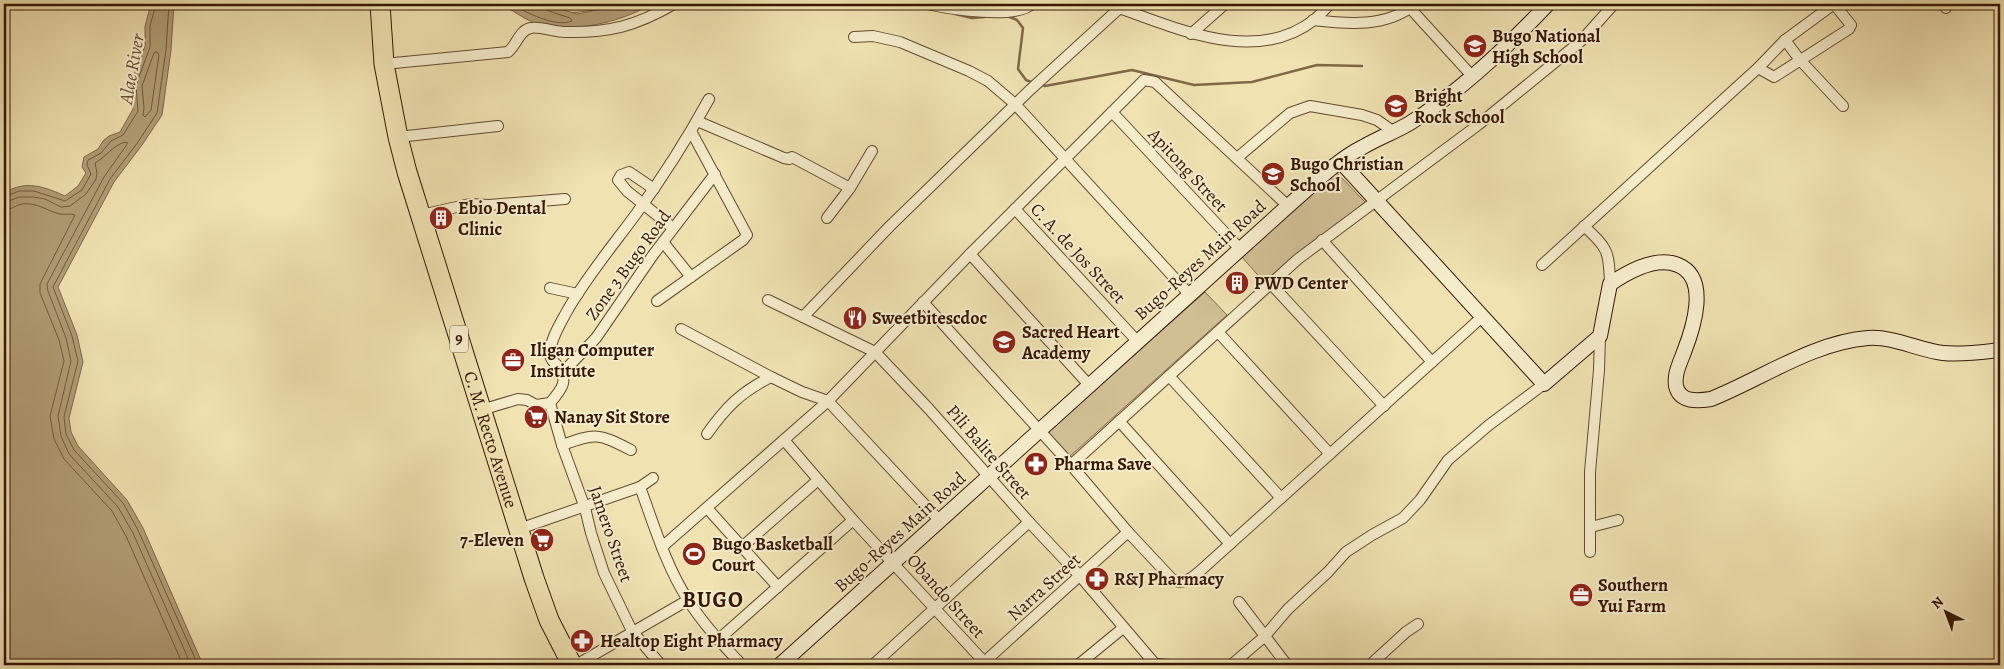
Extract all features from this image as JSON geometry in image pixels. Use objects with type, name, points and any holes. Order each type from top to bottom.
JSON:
[{"type":"highway","name":"C. M. Recto Avenue","points":[[380,4],[384,64],[398,137],[420,215],[549,620],[574,665]]},
{"type":"street","points":[[384,64],[508,52],[514,47],[522,32],[531,27],[563,32],[607,30],[630,25],[652,17],[674,4]]},
{"type":"street","points":[[927,4],[972,11],[1012,12],[1022,11],[1032,4]]},
{"type":"street","points":[[1191,34],[1224,4]]},
{"type":"street","points":[[803,317],[890,226],[1030,89],[1121,6],[1191,34],[1232,41],[1261,41],[1289,34],[1313,20],[1330,4]]},
{"type":"street","name":"Bugo-Reyes Main Road","points":[[780,665],[1288,206],[1362,147],[1418,118],[1472,76],[1520,33],[1548,4]]},
{"type":"street","points":[[1071,465],[1322,240],[1478,125],[1581,41],[1614,4]]},
{"type":"street","points":[[1542,265],[1758,68],[1785,40],[1831,5],[1835,4],[1850,24],[1849,29],[1774,76],[1758,68]]},
{"type":"street","points":[[1313,20],[1343,24],[1362,24],[1383,20],[1413,6],[1472,76]]},
{"type":"street","points":[[854,37],[872,36],[900,42],[988,81],[1015,104],[1190,295]]},
{"type":"street","points":[[1785,40],[1800,60],[1842,106]]},
{"type":"street","points":[[662,547],[828,401],[970,254],[1066,160],[1140,82],[1150,80],[1288,206]]},
{"type":"street","points":[[481,410],[518,399],[527,400],[536,405],[550,403],[563,384],[563,372],[553,361],[550,354],[565,314],[654,189],[710,99]]},
{"type":"street","points":[[1237,158],[1290,114],[1310,106],[1362,115],[1376,120],[1394,132]]},
{"type":"street","name":"Apitong Street","points":[[1112,112],[1240,249]]},
{"type":"street","points":[[697,121],[784,158],[789,159],[792,157],[850,188]]},
{"type":"street","points":[[398,137],[498,126]]},
{"type":"street","points":[[658,301],[743,240],[747,235],[691,132]]},
{"type":"street","points":[[827,218],[850,188],[872,151]]},
{"type":"street","points":[[1341,162],[1544,384]]},
{"type":"street","points":[[654,189],[633,174],[624,172],[618,180],[622,187],[673,228]]},
{"type":"street","name":"Zone 3 Bugo Road","points":[[563,372],[596,338],[673,228],[715,174]]},
{"type":"street","points":[[420,215],[470,204],[489,205],[565,199]]},
{"type":"street","name":"C. A. de Jos Street","points":[[1015,209],[1138,342]]},
{"type":"street","points":[[1584,226],[1597,238],[1610,258],[1610,284],[1600,336],[1590,472],[1590,552]]},
{"type":"street","points":[[1322,240],[1432,362]]},
{"type":"street","points":[[664,242],[691,277]]},
{"type":"street","points":[[970,254],[1090,385]]},
{"type":"street","points":[[1610,284],[1628,272],[1664,262],[1684,268],[1692,276],[1696,287],[1695,317],[1676,375],[1678,391],[1683,397],[1690,400],[1700,401],[1711,398],[1794,360],[1861,338],[1882,338],[1944,353],[2000,350]]},
{"type":"street","points":[[1271,284],[1384,406]]},
{"type":"street","points":[[550,288],[578,294]]},
{"type":"street","name":"Pili Balite Street","points":[[768,300],[875,352],[1080,576],[1155,665]]},
{"type":"street","points":[[923,302],[1071,465],[1128,532],[1176,581],[1182,582],[1193,576],[1230,544],[1482,317]]},
{"type":"street","points":[[681,329],[771,377],[802,392],[828,401],[940,521]]},
{"type":"street","points":[[1218,332],[1330,454]]},
{"type":"street","points":[[1232,665],[1264,637],[1288,609],[1328,572],[1346,552],[1403,518],[1420,500],[1448,460],[1489,425],[1544,384],[1600,336]]},
{"type":"street","points":[[1169,376],[1281,498]]},
{"type":"street","points":[[707,434],[722,412],[737,397],[751,387],[771,377]]},
{"type":"street","name":"Jamero Street","points":[[550,403],[562,445],[585,508],[604,573],[632,631],[661,665]]},
{"type":"street","points":[[1119,421],[1230,544]]},
{"type":"street","points":[[562,445],[583,436],[601,436],[631,450]]},
{"type":"street","name":"Obando Street","points":[[784,440],[853,520],[936,609],[984,664]]},
{"type":"street","points":[[519,529],[585,508],[640,487],[653,478]]},
{"type":"street","points":[[742,547],[818,480]]},
{"type":"street","points":[[640,487],[662,547],[688,600],[718,640],[742,665]]},
{"type":"street","points":[[707,508],[778,588]]},
{"type":"street","points":[[718,640],[853,520]]},
{"type":"street","points":[[1591,527],[1618,520]]},
{"type":"street","points":[[873,665],[1029,522]]},
{"type":"street","name":"Narra Street","points":[[984,664],[1128,532]]},
{"type":"street","points":[[574,665],[688,600]]},
{"type":"street","points":[[1239,602],[1287,665]]},
{"type":"street","points":[[1370,665],[1406,632],[1418,624]]},
{"type":"street","points":[[1078,665],[1123,628]]},
{"type":"street","points":[[1155,665],[1170,665]]},
{"type":"shaded area","points":[[543,4],[618,4],[602,9],[572,13]]},
{"type":"shaded area","points":[[1336,172],[1365,202],[1264,282],[1241,256]]},
{"type":"shaded area","points":[[1205,292],[1227,315],[1067,459],[1045,435]]},
{"type":"water","points":[[151,4],[174,4],[171,50],[162,115],[114,182],[58,287],[77,335],[83,362],[69,418],[71,432],[78,446],[127,500],[143,528],[203,665],[4,665],[4,193],[19,187],[34,186],[49,189],[65,196],[78,186],[86,173],[82,167],[84,157],[98,149],[109,136],[120,132],[133,109],[130,85],[145,46],[145,26]]},
{"type":"water","points":[[501,4],[543,4],[577,14],[618,4],[651,4],[625,17],[595,25],[564,27],[535,23]]},
{"type":"water","points":[[953,4],[1016,4],[994,12]]},
{"type":"waterway","points":[[955,14],[972,18],[984,17]]},
{"type":"waterway","points":[[1007,16],[1017,20],[1023,28],[1018,69],[1026,80],[1034,83]]},
{"type":"waterway","points":[[1040,84],[1045,86],[1132,70],[1194,85],[1252,82],[1317,65],[1362,66]]},
{"type":"place","name":"Bugo National High School","points":[[1475,46]]},
{"type":"place","name":"Bright Rock School","points":[[1396,106]]},
{"type":"place","name":"Bugo Christian School","points":[[1273,174]]},
{"type":"place","name":"Ebio Dental Clinic","points":[[441,218]]},
{"type":"place","name":"PWD Center","points":[[1237,283]]},
{"type":"place","name":"Sweetbitescdoc","points":[[855,318]]},
{"type":"place","name":"Sacred Heart Academy","points":[[1004,342]]},
{"type":"place","name":"Iligan Computer Institute","points":[[513,360]]},
{"type":"place","name":"Nanay Sit Store","points":[[536,417]]},
{"type":"place","name":"Pharma Save","points":[[1036,464]]},
{"type":"place","name":"7-Eleven","points":[[542,540]]},
{"type":"place","name":"Bugo Basketball Court","points":[[694,554]]},
{"type":"place","name":"R&J Pharmacy","points":[[1097,579]]},
{"type":"place","name":"Southern Yui Farm","points":[[1581,595]]},
{"type":"place","name":"Healtop Eight Pharmacy","points":[[582,641]]},
{"type":"district","name":"BUGO","points":[[713,600]]},
{"type":"water label","name":"Alae River","points":[[132,69]]}]
